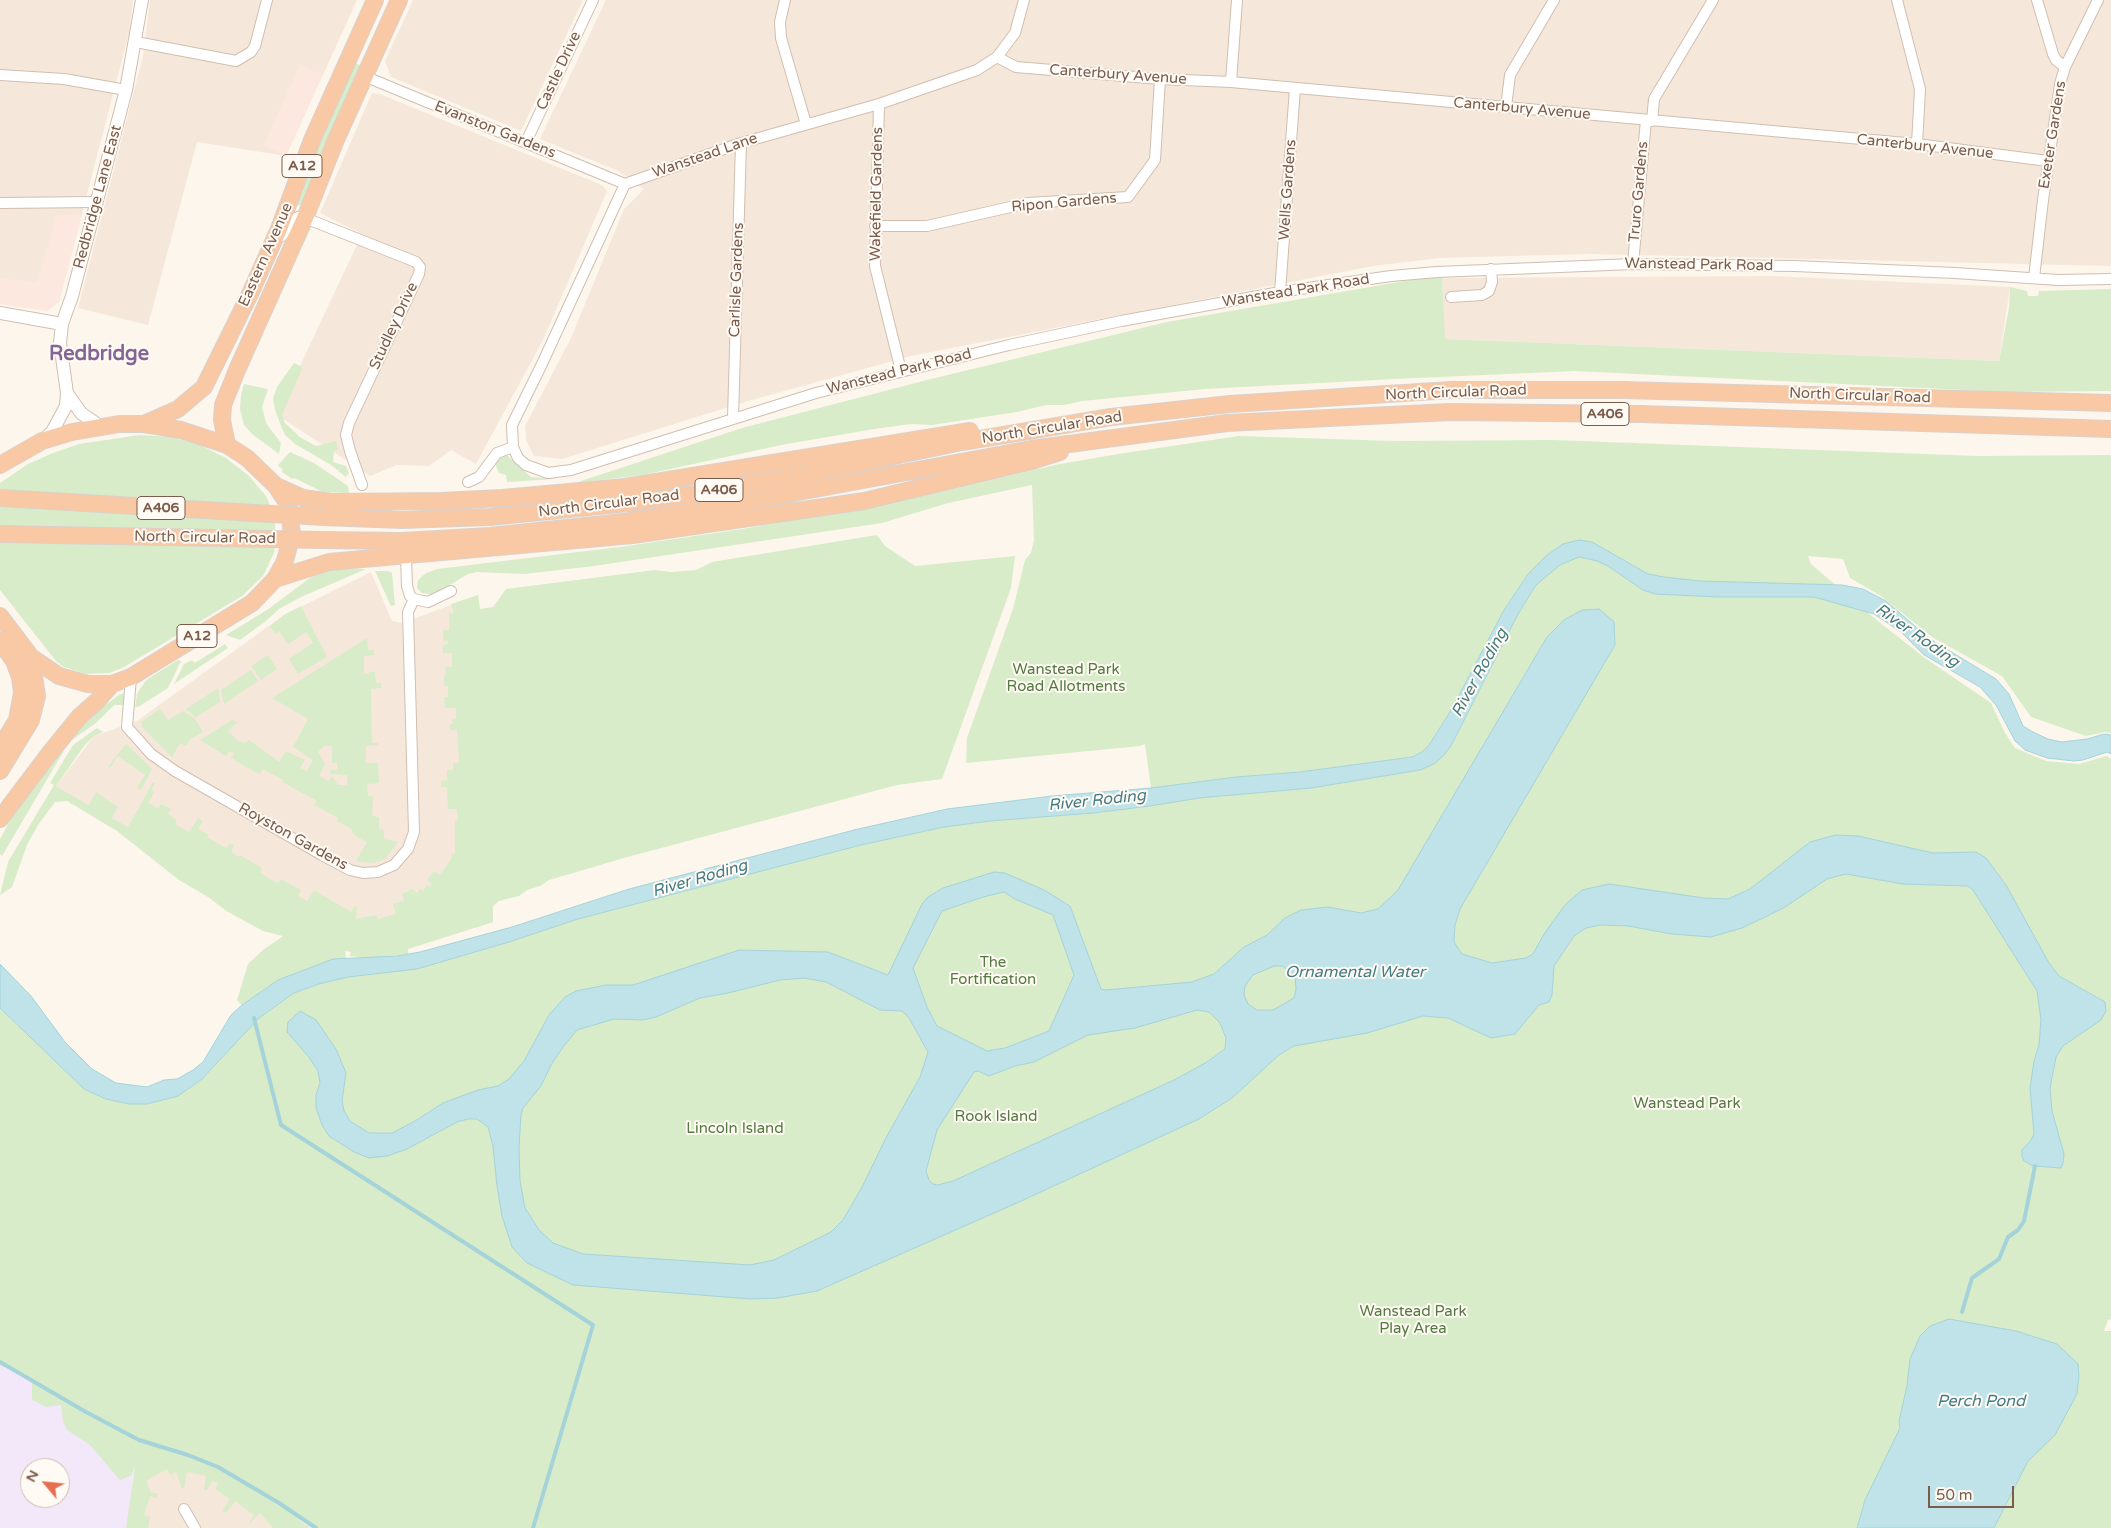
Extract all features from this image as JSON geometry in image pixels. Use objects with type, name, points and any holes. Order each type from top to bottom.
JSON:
[{"type":"highway","name":"Eastern Avenue","points":[[144,424],[178,410],[204,387],[279,229],[312,140],[375,0]]},
{"type":"highway","name":"Eastern Avenue","points":[[228,446],[222,420],[223,405],[305,218],[335,142],[399,0]]},
{"type":"highway","name":"North Circular Road","points":[[0,498],[323,517],[402,520],[490,517],[689,495],[789,478],[962,442],[1111,418],[1230,404],[1451,390],[1623,390],[2111,403]]},
{"type":"highway","name":"North Circular Road","points":[[0,534],[402,541],[480,537],[623,522],[701,511],[1031,448],[1227,423],[1450,412],[1650,414],[2111,429]]},
{"type":"highway","name":"A406","points":[[276,486],[303,498],[349,502],[441,501],[551,494],[700,475],[953,432],[1111,418]]},
{"type":"highway","name":"A12","points":[[0,465],[42,441],[72,432],[119,424],[144,424],[181,430],[228,446],[247,458],[276,486],[288,504],[292,534],[285,561],[275,579],[252,603],[131,677],[112,684],[88,684],[67,680],[31,657],[0,616]]},
{"type":"highway","name":"A406","points":[[275,579],[329,562],[633,536],[864,501],[1032,461],[1100,439]]},
{"type":"highway","points":[[0,641],[14,661],[20,677],[22,693],[17,720],[0,748]]},
{"type":"highway","name":"A12","points":[[0,771],[31,720],[37,696],[31,657]]},
{"type":"highway","name":"A12","points":[[0,819],[79,717],[112,684]]},
{"type":"street","name":"Redbridge Lane East","points":[[42,441],[52,432],[66,406],[67,393],[60,342],[62,324],[72,296],[126,90],[142,0]]},
{"type":"street","points":[[136,42],[236,61],[252,52],[267,0]]},
{"type":"street","name":"Castle Drive","points":[[526,142],[593,0]]},
{"type":"street","points":[[784,0],[780,22],[781,38],[806,124]]},
{"type":"street","name":"Wanstead Lane","points":[[626,184],[741,143],[879,104],[977,70],[997,57],[1015,33],[1024,0]]},
{"type":"street","points":[[1231,82],[1237,0]]},
{"type":"street","points":[[1506,107],[1510,75],[1554,0]]},
{"type":"street","name":"Truro Gardens","points":[[1633,264],[1649,121],[1654,99],[1713,0]]},
{"type":"street","points":[[1897,0],[1920,89],[1916,144]]},
{"type":"street","points":[[2037,0],[2053,54],[2056,60],[2065,67]]},
{"type":"street","name":"Exeter Gardens","points":[[2034,278],[2048,161],[2060,84],[2065,67],[2098,0]]},
{"type":"street","name":"Canterbury Avenue","points":[[997,57],[1016,67],[1160,79],[1231,82],[1916,144],[2048,161]]},
{"type":"street","points":[[0,75],[64,79],[126,90]]},
{"type":"street","name":"Evanston Gardens","points":[[364,76],[626,184]]},
{"type":"street","name":"Ripon Gardens","points":[[875,226],[927,226],[1028,203],[1128,197],[1155,160],[1160,79]]},
{"type":"street","name":"Wells Gardens","points":[[1280,292],[1296,88]]},
{"type":"street","name":"Wakefield Gardens","points":[[879,104],[875,266],[901,371]]},
{"type":"street","name":"Carlisle Gardens","points":[[733,418],[741,143]]},
{"type":"street","points":[[468,482],[479,478],[497,452],[513,447],[512,424],[626,184]]},
{"type":"street","points":[[0,202],[96,202]]},
{"type":"street","points":[[248,296],[292,221],[298,218],[305,218]]},
{"type":"street","name":"Studley Drive","points":[[305,218],[416,262],[420,267],[419,274],[349,423],[346,435],[362,485]]},
{"type":"street","name":"Wanstead Park Road","points":[[513,447],[518,458],[526,465],[537,470],[548,473],[572,470],[816,393],[901,371],[1121,321],[1280,292],[1391,276],[1491,269],[1633,264],[1795,266],[2111,280]]},
{"type":"street","points":[[1451,297],[1482,295],[1489,291],[1492,282],[1491,269]]},
{"type":"street","points":[[0,313],[62,324]]},
{"type":"street","name":"Redbridge Lane East","points":[[67,393],[81,413],[101,427]]},
{"type":"street","points":[[406,556],[407,586],[410,596],[414,600],[428,602],[451,591]]},
{"type":"street","name":"Royston Gardens","points":[[131,677],[127,727],[151,754],[175,771],[322,856],[350,870],[363,873],[378,872],[394,865],[408,849],[414,832],[408,612],[414,600]]},
{"type":"street","points":[[184,1509],[195,1528]]},
{"type":"shaded area","points":[[0,0],[133,0],[129,33],[59,302],[47,311],[0,304]]},
{"type":"shaded area","points":[[150,0],[357,0],[286,156],[197,142],[148,325],[78,308],[143,56]]},
{"type":"shaded area","points":[[413,0],[583,0],[521,131],[391,77],[385,61]]},
{"type":"shaded area","points":[[606,0],[2111,0],[2111,266],[1590,254],[1439,258],[1373,266],[911,356],[748,401],[562,459],[534,456],[526,440],[525,426],[571,338],[624,209],[644,189],[618,171],[540,139]]},
{"type":"shaded area","points":[[300,65],[322,75],[286,156],[264,145]]},
{"type":"shaded area","points":[[372,93],[380,94],[602,185],[607,191],[543,340],[476,464],[451,450],[429,466],[397,465],[370,476],[277,415],[362,234],[320,213]]},
{"type":"shaded area","points":[[57,215],[82,215],[59,302],[47,311],[0,304],[0,278],[37,283]]},
{"type":"shaded area","points":[[1773,276],[2010,287],[1999,361],[1444,339],[1442,278]]},
{"type":"shaded area","points":[[371,572],[392,621],[402,623],[478,595],[493,922],[408,949],[408,954],[367,958],[350,956],[351,952],[345,951],[241,893],[56,786],[94,736],[137,721],[284,615]]},
{"type":"shaded area","points":[[0,1355],[138,1444],[126,1528],[0,1528]]},
{"type":"shaded area","points":[[175,1457],[313,1528],[126,1528],[131,1488]]},
{"type":"green space","points":[[353,62],[362,66],[302,205],[294,206],[306,169]]},
{"type":"green space","points":[[1422,278],[1442,278],[1445,339],[1999,361],[2009,308],[2010,287],[2027,291],[2028,296],[2038,296],[2039,291],[2111,289],[2111,391],[2005,392],[1575,371],[1205,389],[1082,401],[1064,405],[1046,405],[1017,412],[932,425],[911,424],[874,429],[781,445],[643,475],[575,483],[742,428],[927,380],[1167,322]]},
{"type":"green space","points":[[294,363],[301,366],[302,369],[282,415],[285,423],[300,437],[316,446],[336,441],[338,450],[334,451],[333,462],[346,466],[349,473],[346,477],[331,465],[295,444],[285,435],[275,410],[273,398],[277,387]]},
{"type":"green space","points":[[244,384],[268,389],[262,407],[266,423],[281,443],[279,454],[252,434],[244,425],[240,409]]},
{"type":"green space","points":[[140,435],[172,437],[200,445],[226,458],[249,476],[266,496],[274,514],[276,539],[274,553],[263,576],[242,596],[124,667],[110,673],[86,674],[64,667],[56,661],[0,590],[0,483],[28,464],[79,444]]},
{"type":"green space","name":"Wanstead Park","points":[[1239,436],[1394,441],[1553,440],[1978,456],[2111,455],[2111,733],[2105,732],[2086,736],[2031,717],[2002,676],[1932,637],[1881,596],[1850,578],[1843,559],[1808,556],[1811,564],[1879,622],[1925,658],[1991,703],[2005,733],[2015,748],[2046,761],[2079,764],[2107,756],[2111,759],[2111,1319],[2108,1320],[2104,1331],[2111,1331],[2111,1528],[313,1528],[296,1518],[309,1528],[273,1528],[260,1513],[248,1525],[254,1515],[235,1501],[226,1513],[222,1511],[230,1499],[215,1489],[218,1484],[213,1480],[207,1490],[204,1490],[206,1476],[187,1472],[184,1488],[182,1489],[176,1472],[172,1474],[174,1481],[167,1469],[146,1481],[151,1492],[158,1494],[157,1498],[150,1496],[144,1515],[150,1517],[148,1528],[126,1528],[135,1467],[131,1476],[120,1480],[90,1445],[67,1430],[63,1422],[61,1405],[46,1407],[32,1400],[32,1382],[16,1369],[0,1366],[0,1008],[84,1089],[106,1099],[147,1104],[178,1096],[202,1079],[259,1018],[294,993],[319,984],[348,977],[417,969],[509,942],[578,919],[861,845],[944,827],[990,821],[1093,813],[1199,798],[1311,788],[1420,770],[1451,746],[1517,616],[1536,585],[1547,555],[1528,574],[1504,610],[1450,712],[1429,745],[1422,752],[1412,757],[1300,772],[1236,777],[1151,788],[1145,744],[966,763],[967,738],[1013,609],[1025,560],[1031,553],[1034,540],[1032,485],[948,503],[882,523],[594,566],[524,574],[477,572],[468,574],[438,592],[430,594],[422,593],[417,588],[418,580],[426,573],[437,569],[620,547],[742,529],[931,494],[1055,465]]},
{"type":"green space","points":[[290,452],[314,463],[348,486],[349,493],[323,492],[294,478],[292,479],[282,472],[283,470],[278,465]]},
{"type":"green space","points":[[504,456],[508,456],[531,477],[556,479],[507,482],[506,475],[499,473],[496,466],[496,461]]},
{"type":"green space","points":[[877,535],[885,546],[915,566],[1015,556],[1011,588],[942,779],[897,785],[549,880],[540,886],[527,890],[519,896],[499,901],[493,906],[493,922],[408,949],[408,954],[367,958],[350,956],[351,952],[345,951],[346,959],[333,959],[278,980],[242,1005],[237,1000],[248,964],[263,950],[283,936],[263,931],[228,912],[208,897],[179,880],[117,831],[67,801],[55,802],[38,825],[27,845],[12,887],[0,895],[8,862],[54,785],[50,783],[73,745],[97,728],[103,732],[94,736],[84,746],[56,786],[89,805],[96,792],[118,807],[112,818],[128,827],[153,782],[155,783],[151,790],[154,792],[148,803],[158,808],[161,804],[171,809],[168,814],[177,820],[175,824],[189,832],[198,818],[203,821],[198,829],[208,834],[207,837],[226,848],[230,843],[234,845],[231,852],[262,868],[260,872],[268,878],[278,883],[281,879],[301,890],[298,896],[307,901],[314,890],[351,912],[355,906],[357,907],[356,919],[376,915],[378,919],[396,914],[393,904],[404,901],[402,894],[412,889],[417,893],[420,889],[423,891],[427,885],[430,887],[432,884],[427,880],[434,871],[440,875],[451,859],[452,854],[455,853],[457,809],[448,809],[447,787],[441,787],[441,781],[447,780],[447,770],[453,770],[453,763],[459,763],[457,730],[450,730],[450,724],[453,724],[453,719],[456,719],[456,708],[445,708],[444,697],[448,697],[448,686],[444,686],[445,667],[452,667],[452,653],[443,653],[443,645],[449,644],[448,641],[443,641],[443,630],[449,630],[449,614],[454,612],[451,604],[478,595],[480,609],[493,607],[506,589],[655,570],[671,572],[696,570],[712,562]]},
{"type":"green space","points":[[338,569],[366,569],[301,597],[279,609],[240,640],[226,635],[270,608],[311,577]]},
{"type":"green space","points":[[375,571],[388,571],[392,573],[395,605],[391,606]]},
{"type":"green space","points":[[301,606],[327,657],[298,674],[289,659],[313,643],[306,632],[288,644],[279,631],[275,634],[270,626],[284,615]]},
{"type":"green space","points":[[367,638],[368,650],[374,650],[374,655],[364,656],[364,674],[375,671],[376,683],[381,683],[381,688],[371,689],[372,743],[378,743],[378,745],[366,746],[366,763],[378,763],[379,783],[367,784],[368,796],[373,796],[372,816],[379,817],[379,829],[384,830],[384,839],[398,842],[385,859],[373,863],[356,861],[367,842],[357,837],[352,832],[353,830],[337,821],[338,818],[314,805],[317,801],[263,769],[259,774],[246,767],[231,758],[234,753],[229,751],[226,756],[200,740],[232,720],[237,722],[228,731],[239,742],[242,741],[244,744],[249,740],[279,762],[286,751],[305,760],[300,768],[307,771],[313,760],[293,747],[308,719],[272,698]],"holes":[[[324,746],[332,746],[332,763],[337,763],[337,770],[329,770],[331,774],[347,775],[347,785],[338,785],[332,776],[329,781],[319,776],[325,764],[318,752]]]},
{"type":"green space","points":[[225,644],[228,648],[174,684],[184,664],[192,660],[195,663]]},
{"type":"green space","points":[[268,655],[277,669],[261,680],[251,666]]},
{"type":"green space","points":[[178,660],[181,661],[168,688],[135,707],[137,694],[146,680]]},
{"type":"green space","points":[[251,670],[258,681],[224,704],[221,690]]},
{"type":"green space","points":[[218,688],[220,702],[196,717],[186,709]]},
{"type":"green space","points":[[120,694],[126,697],[124,705],[114,705],[96,723],[69,742],[2,856],[0,854],[0,839],[18,806],[86,720]]},
{"type":"green space","points":[[160,709],[168,720],[183,711],[195,719],[203,732],[190,739],[186,746],[180,743],[172,757],[143,728],[141,722]]},
{"type":"green space","points":[[126,744],[152,769],[141,790],[137,788],[145,775],[118,756],[110,768],[108,767]]},
{"type":"water","name":"River Roding","points":[[1579,540],[1592,542],[1648,574],[1664,577],[1700,581],[1842,585],[1863,589],[1886,601],[1930,639],[1996,679],[2009,694],[2023,726],[2048,739],[2062,742],[2087,739],[2104,734],[2111,735],[2111,754],[2107,752],[2074,761],[2047,758],[2025,750],[2015,741],[1996,705],[1980,687],[1924,655],[1901,632],[1874,614],[1814,597],[1718,597],[1655,594],[1643,590],[1608,566],[1597,561],[1579,557],[1560,565],[1536,585],[1517,616],[1451,746],[1434,764],[1420,770],[1311,788],[1199,798],[1093,813],[990,821],[944,827],[861,845],[578,919],[509,942],[417,969],[348,977],[319,984],[294,993],[259,1018],[202,1079],[178,1096],[147,1104],[129,1104],[106,1099],[84,1089],[0,1008],[0,964],[31,996],[65,1042],[92,1069],[116,1083],[147,1087],[164,1080],[177,1079],[203,1062],[231,1015],[278,980],[333,959],[397,956],[420,952],[512,927],[629,889],[854,830],[947,809],[1052,796],[1151,788],[1236,777],[1300,772],[1412,757],[1422,752],[1429,745],[1450,712],[1504,610],[1528,574],[1547,555],[1563,544]]},
{"type":"water","name":"Ornamental Water","points":[[1599,609],[1614,622],[1615,645],[1460,909],[1455,925],[1454,942],[1462,954],[1492,963],[1526,958],[1533,954],[1544,934],[1565,905],[1582,890],[1609,884],[1704,898],[1728,899],[1750,889],[1810,842],[1835,835],[1858,836],[1933,853],[1976,852],[1986,858],[2006,885],[2049,963],[2059,976],[2105,1002],[2106,1011],[2101,1020],[2063,1046],[2056,1057],[2050,1088],[2052,1111],[2064,1154],[2061,1168],[2033,1166],[2024,1161],[2022,1156],[2022,1150],[2034,1134],[2030,1088],[2034,1061],[2039,1045],[2041,1020],[2037,991],[1973,890],[1968,886],[1903,884],[1846,874],[1827,879],[1785,907],[1742,928],[1711,937],[1672,934],[1628,926],[1600,925],[1586,928],[1574,936],[1554,966],[1552,995],[1549,1002],[1539,1005],[1515,1034],[1491,1038],[1448,1018],[1423,1016],[1367,1033],[1294,1046],[1279,1055],[1232,1098],[1199,1119],[1019,1202],[817,1291],[778,1298],[751,1299],[573,1285],[527,1263],[512,1247],[502,1216],[493,1146],[488,1127],[477,1119],[468,1119],[457,1122],[407,1149],[387,1156],[369,1158],[354,1152],[329,1136],[322,1125],[316,1108],[316,1095],[320,1083],[318,1071],[308,1056],[287,1032],[288,1022],[300,1011],[316,1020],[336,1049],[346,1073],[342,1101],[344,1111],[350,1121],[369,1133],[392,1133],[443,1103],[478,1090],[498,1086],[509,1079],[524,1061],[549,1015],[565,997],[576,991],[606,985],[633,985],[739,950],[828,952],[888,975],[922,904],[928,897],[943,888],[994,872],[1005,873],[1044,890],[1070,906],[1101,989],[1192,982],[1214,974],[1244,947],[1267,935],[1285,918],[1301,910],[1328,907],[1361,913],[1378,909],[1398,890],[1547,637],[1564,620],[1582,610]],"holes":[[[1004,892],[1015,899],[1053,915],[1074,975],[1049,1031],[1005,1048],[987,1051],[937,1026],[927,1007],[913,968],[942,911]],[[1274,966],[1282,966],[1295,975],[1296,989],[1294,998],[1273,1010],[1257,1010],[1248,1004],[1244,995],[1245,986],[1253,975]],[[804,978],[826,982],[880,1010],[902,1011],[909,1018],[928,1052],[920,1077],[843,1220],[831,1232],[774,1260],[750,1265],[583,1254],[553,1243],[539,1230],[525,1208],[520,1181],[519,1147],[521,1115],[523,1108],[541,1086],[551,1065],[577,1030],[614,1019],[643,1020],[656,1017],[700,998],[780,980]],[[1197,1010],[1209,1012],[1220,1023],[1226,1038],[1225,1049],[1207,1062],[1174,1080],[953,1181],[938,1185],[933,1184],[929,1180],[926,1171],[937,1130],[974,1072],[978,1071],[989,1076],[1015,1066],[1034,1062],[1088,1035],[1135,1028]]]},
{"type":"water","name":"Perch Pond","points":[[1949,1319],[2016,1331],[2057,1344],[2078,1364],[2077,1394],[2055,1435],[2028,1461],[1994,1528],[1857,1528],[1865,1500],[1900,1428],[1899,1421],[1907,1386],[1910,1359],[1920,1336],[1930,1326]]},
{"type":"waterway","points":[[254,1018],[281,1125],[593,1325],[533,1528]]},
{"type":"waterway","points":[[1962,1312],[1972,1278],[1999,1259],[2008,1237],[2018,1230],[2024,1221],[2035,1166]]},
{"type":"waterway","points":[[0,1362],[86,1412],[139,1440],[188,1455],[218,1467],[279,1503],[316,1528]]},
{"type":"district","name":"Redbridge","points":[[99,355]]},
{"type":"park label","name":"Wanstead Park Road Allotments","points":[[1066,678]]},
{"type":"park label","name":"The Fortification","points":[[993,972]]},
{"type":"park label","name":"Rook Island","points":[[996,1117]]},
{"type":"park label","name":"Lincoln Island","points":[[735,1129]]},
{"type":"park label","name":"Wanstead Park Play Area","points":[[1413,1320]]}]
